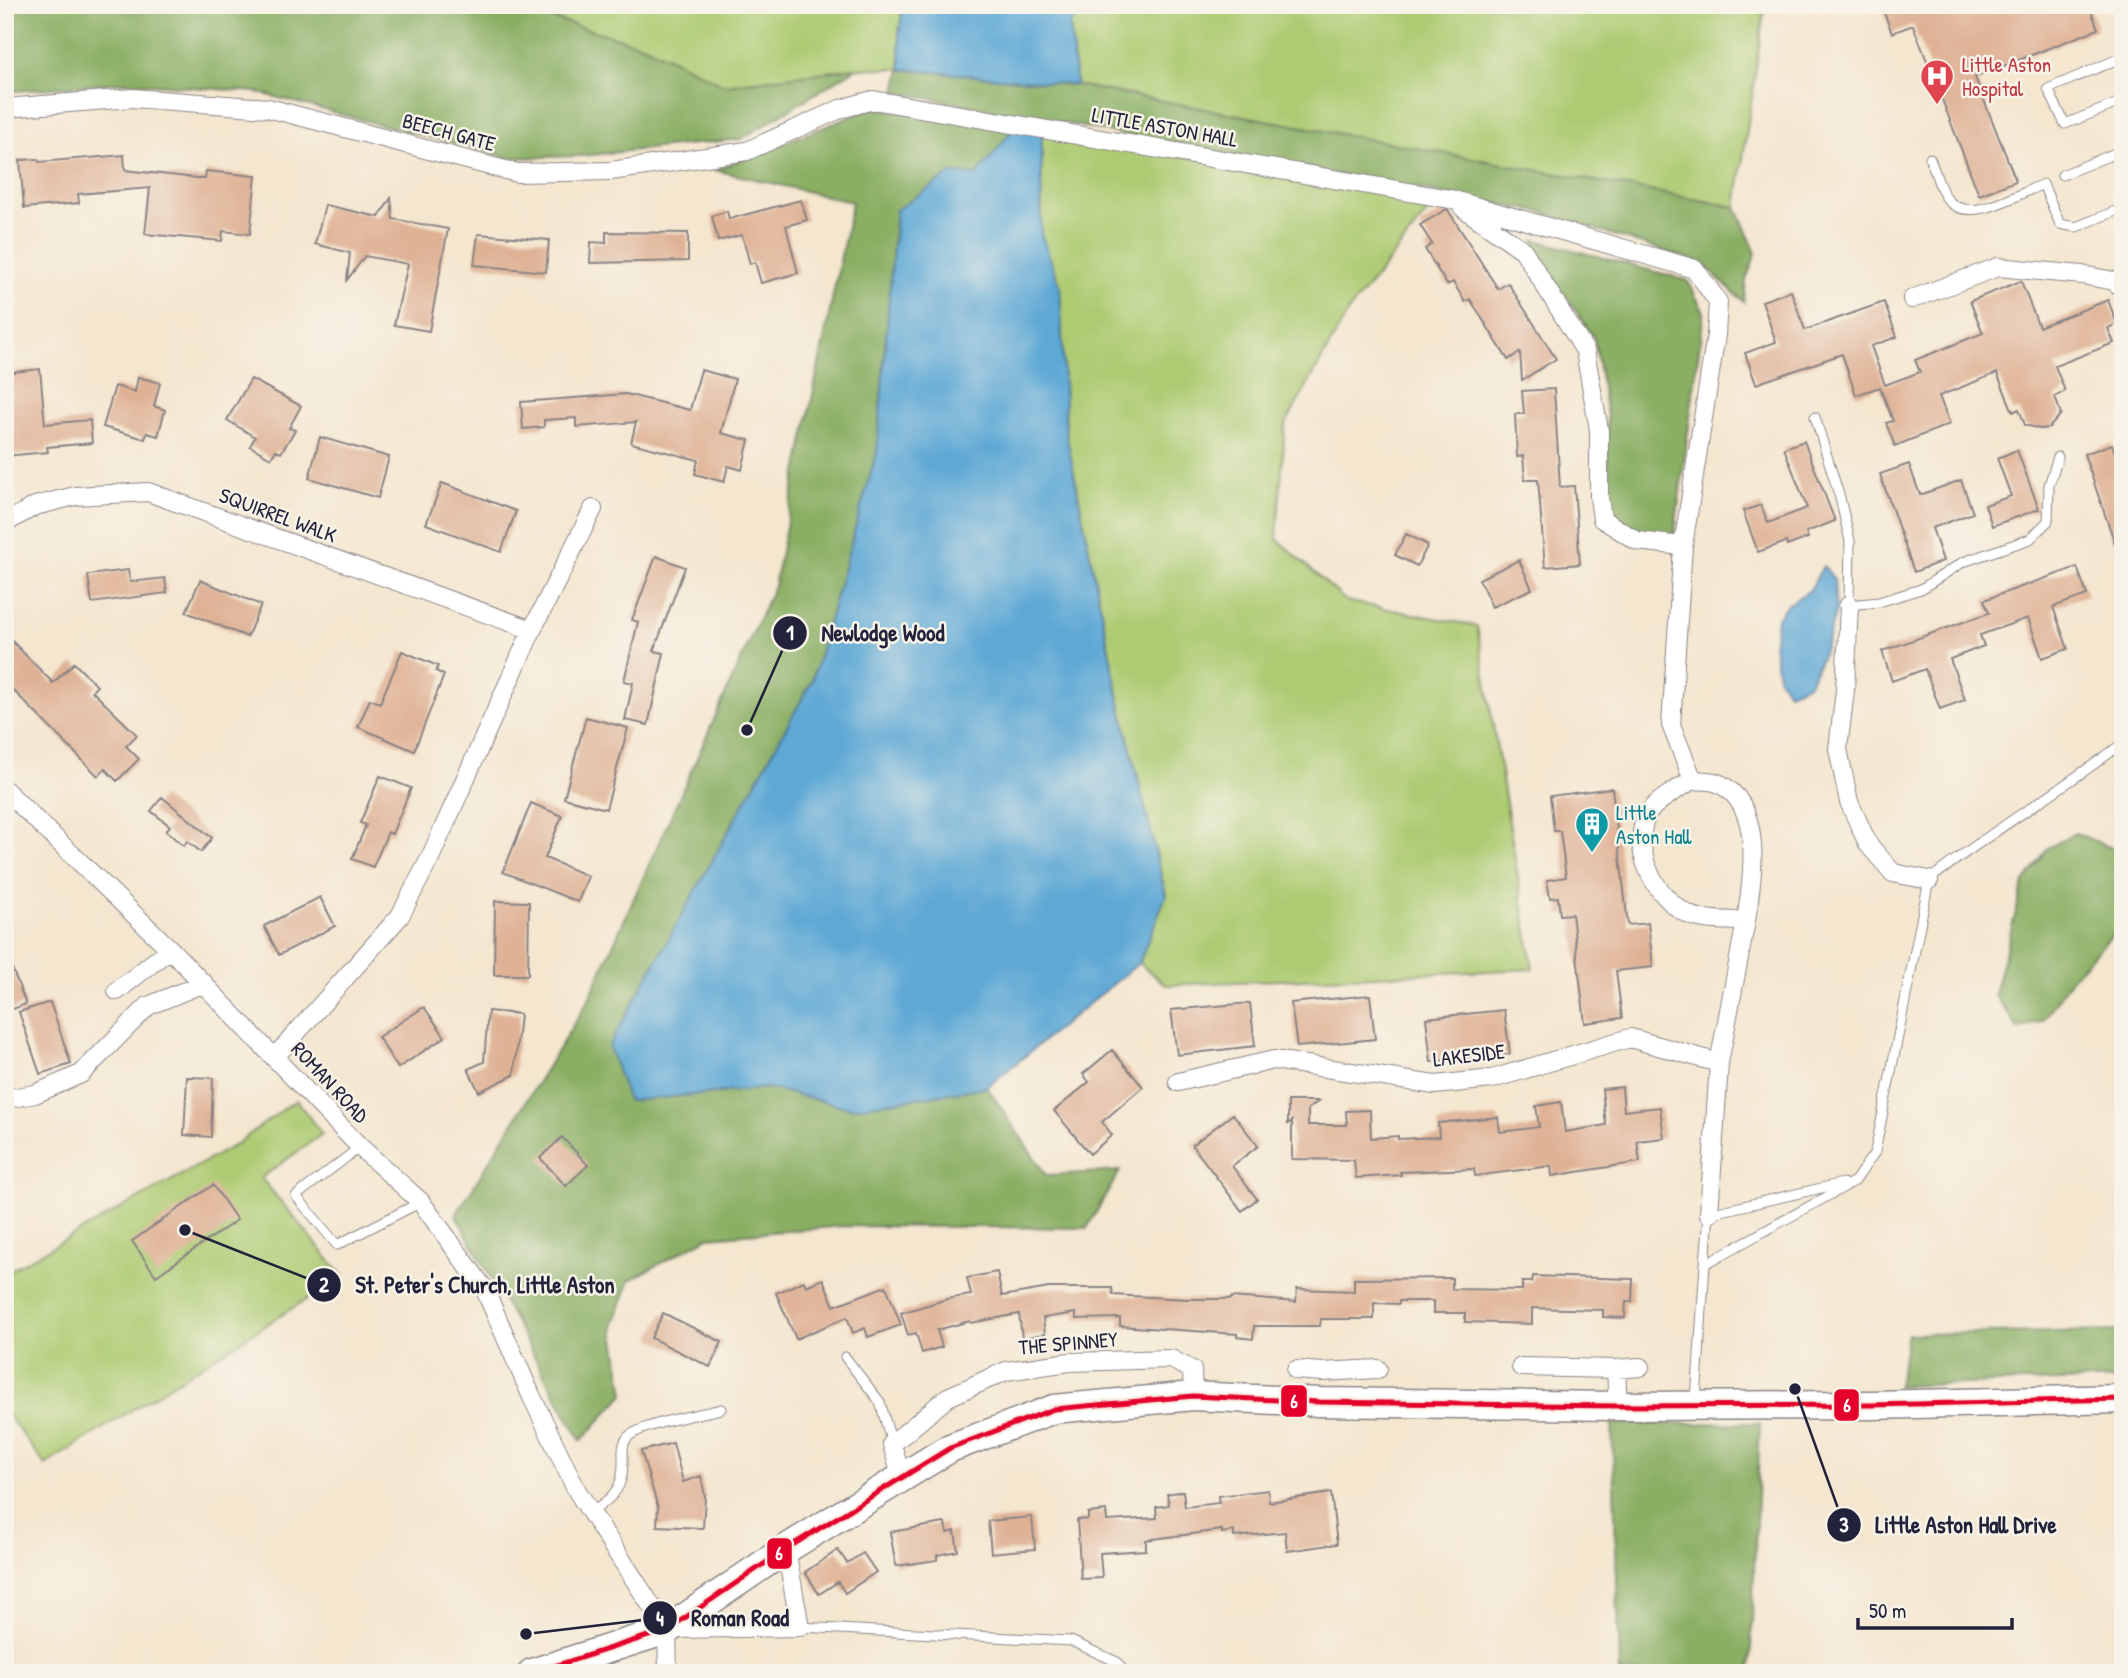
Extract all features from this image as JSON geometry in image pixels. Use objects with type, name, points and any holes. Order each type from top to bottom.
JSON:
[{"type":"main road","points":[[532,1673],[667,1630],[786,1549],[950,1448],[1054,1409],[1193,1396],[1319,1402],[1618,1406],[2123,1399]]},
{"type":"street","name":"BEECH GATE","points":[[5,108],[132,98],[268,108],[517,173],[611,171],[747,151],[840,109],[873,100]]},
{"type":"street","name":"LITTLE ASTON HALL","points":[[873,100],[1450,199],[1695,269],[1718,302],[1716,335],[1683,546],[1671,725],[1693,780]]},
{"type":"street","name":"LITTLE ASTON HALL","points":[[1450,199],[1523,250],[1585,351],[1599,430],[1599,497],[1602,519],[1637,541],[1683,546]]},
{"type":"street","points":[[1912,299],[1998,267],[2082,275],[2114,281],[2123,289]]},
{"type":"street","name":"SQUIRREL WALK","points":[[5,523],[35,506],[75,496],[148,492],[532,630]]},
{"type":"street","points":[[275,1057],[400,916],[430,859],[532,630],[593,509]]},
{"type":"street","points":[[1849,605],[1845,690],[1838,749],[1849,802],[1868,844],[1893,873],[1929,880]]},
{"type":"street","points":[[1709,1214],[1719,1063],[1746,921],[1753,861],[1749,823],[1742,804],[1719,784],[1693,780],[1649,811],[1640,838],[1650,875],[1676,908],[1695,917],[1746,921]]},
{"type":"street","name":"ROMAN ROAD","points":[[5,790],[204,983],[360,1147],[421,1202],[485,1290],[577,1491],[667,1630]]},
{"type":"street","points":[[117,991],[170,949]]},
{"type":"street","points":[[5,1099],[35,1094],[81,1074],[148,1006],[204,983]]},
{"type":"street","name":"LAKESIDE","points":[[1178,1082],[1275,1060],[1435,1085],[1492,1079],[1630,1038],[1719,1063]]},
{"type":"street","name":"THE SPINNEY","points":[[892,1444],[948,1397],[1006,1371],[1070,1362],[1171,1360],[1192,1370],[1193,1396]]},
{"type":"street","points":[[1521,1367],[1640,1367]]},
{"type":"street","points":[[1296,1370],[1322,1372],[1378,1369]]},
{"type":"street","points":[[1616,1369],[1618,1406]]},
{"type":"street","points":[[1319,1402],[1322,1372]]},
{"type":"street","points":[[892,1444],[901,1476]]},
{"type":"street","points":[[668,1673],[667,1630],[800,1627],[786,1549]]},
{"type":"lane","points":[[2123,57],[2048,89],[2065,124],[2123,101]]},
{"type":"lane","points":[[2062,175],[2123,150]]},
{"type":"lane","points":[[1930,158],[1944,196],[1951,204],[1963,210],[1978,211],[2043,184],[2060,224],[2076,228],[2123,208]]},
{"type":"lane","points":[[1815,417],[1850,541],[1849,605],[1879,602],[1921,589],[1963,562],[2030,539],[2048,521],[2049,485],[2058,457]]},
{"type":"lane","points":[[1705,1264],[1855,1181],[1875,1152],[1929,880],[1963,853],[2123,743]]},
{"type":"lane","points":[[360,1147],[296,1196],[337,1245],[421,1202]]},
{"type":"lane","points":[[1696,1406],[1709,1214],[1855,1181]]},
{"type":"lane","points":[[845,1357],[880,1402],[892,1444]]},
{"type":"lane","points":[[591,1512],[617,1491],[622,1480],[623,1446],[635,1432],[721,1409]]},
{"type":"lane","points":[[800,1627],[1071,1641],[1117,1662],[1125,1673]]},
{"type":"green space","points":[[5,5],[506,5],[645,46],[724,85],[857,68],[741,139],[581,156],[509,158],[256,92],[124,82],[5,92]]},
{"type":"green space","points":[[506,5],[903,5],[899,34],[901,69],[857,68],[724,85],[645,46]]},
{"type":"green space","points":[[1088,5],[1765,5],[1736,207],[1076,85],[1070,24]]},
{"type":"green space","points":[[901,69],[1076,85],[1736,207],[1756,253],[1746,280],[1744,302],[1702,263],[1541,212],[896,92]]},
{"type":"green space","points":[[873,108],[1014,128],[977,175],[896,210],[877,451],[812,682],[609,1047],[629,1101],[769,1088],[851,1108],[987,1087],[1046,1175],[1120,1171],[1087,1228],[845,1226],[708,1237],[630,1280],[613,1326],[624,1394],[581,1441],[456,1215],[588,1001],[774,586],[852,202],[715,170]]},
{"type":"green space","points":[[1042,131],[1436,202],[1350,309],[1285,425],[1277,539],[1346,601],[1477,626],[1533,969],[1166,985],[1139,963],[1166,895],[1118,695],[1066,433],[1060,285],[1041,235]]},
{"type":"green space","points":[[1535,240],[1687,280],[1704,312],[1674,537],[1630,527],[1608,508],[1607,416],[1594,338],[1533,247]]},
{"type":"green space","points":[[2075,833],[2117,850],[2123,856],[2123,924],[2073,976],[2043,1021],[2018,1029],[1994,994],[2024,882],[2048,848]]},
{"type":"green space","points":[[296,1100],[322,1134],[261,1178],[343,1276],[45,1465],[5,1411],[5,1273],[235,1145]]},
{"type":"green space","points":[[2123,1331],[2123,1379],[1898,1386],[1908,1334]]},
{"type":"green space","points":[[1760,1423],[1750,1673],[1620,1673],[1612,1424]]},
{"type":"water","points":[[903,5],[1088,5],[1070,24],[1076,85],[901,69],[899,34]]},
{"type":"water","points":[[1014,128],[1042,131],[1041,234],[1060,285],[1066,433],[1118,695],[1166,896],[1139,963],[987,1087],[851,1108],[769,1088],[628,1101],[609,1046],[812,681],[877,451],[896,210],[952,173],[977,175]]},
{"type":"water","points":[[1823,566],[1834,579],[1836,611],[1824,651],[1809,684],[1788,692],[1778,677],[1774,648],[1777,618],[1787,605],[1810,590]]},
{"type":"building","points":[[1881,5],[2089,5],[2098,29],[1975,77],[2016,181],[1979,195],[1913,25],[1892,33]]},
{"type":"building","points":[[124,155],[125,170],[205,179],[206,171],[256,176],[250,234],[223,231],[222,241],[145,234],[150,188],[78,194],[79,203],[24,208],[20,160],[38,159],[39,162]]},
{"type":"building","points":[[391,198],[393,219],[448,229],[429,331],[394,325],[408,264],[365,256],[347,280],[350,253],[315,244],[325,205],[379,217]]},
{"type":"building","points":[[801,200],[807,220],[786,226],[798,273],[761,283],[755,262],[750,264],[742,235],[718,241],[712,216],[727,211],[729,219]]},
{"type":"building","points":[[1448,210],[1498,289],[1508,283],[1556,359],[1522,380],[1520,352],[1508,360],[1470,299],[1465,302],[1453,282],[1447,285],[1425,249],[1432,244],[1420,225]]},
{"type":"building","points":[[606,232],[688,233],[688,261],[590,263],[591,242],[606,243]]},
{"type":"building","points":[[478,234],[549,240],[546,272],[474,265]]},
{"type":"building","points":[[2021,281],[2039,327],[2108,300],[2117,324],[2108,328],[2114,343],[2055,366],[2065,391],[2055,397],[2061,414],[2049,428],[2040,429],[2025,425],[2019,409],[2013,412],[1997,373],[1939,396],[1950,424],[1895,446],[1886,423],[1893,421],[1880,387],[1856,395],[1842,354],[1756,384],[1745,353],[1776,342],[1762,301],[1791,291],[1805,330],[1884,302],[1897,337],[1871,346],[1885,385],[1920,372],[1915,360],[1983,333],[1970,301]]},
{"type":"building","points":[[40,369],[45,424],[90,420],[92,443],[47,447],[48,452],[5,456],[5,373]]},
{"type":"building","points":[[701,370],[735,379],[721,433],[749,440],[742,470],[728,466],[724,482],[695,474],[698,460],[631,443],[636,422],[576,427],[576,418],[544,420],[544,427],[523,429],[521,402],[626,394],[690,410]]},
{"type":"building","points":[[138,377],[160,383],[154,406],[165,410],[158,436],[147,433],[145,439],[103,427],[115,386],[135,392]]},
{"type":"building","points":[[251,379],[301,406],[289,428],[295,430],[281,453],[276,450],[271,458],[250,446],[255,437],[227,420]]},
{"type":"building","points":[[1554,389],[1560,487],[1574,486],[1580,564],[1545,567],[1538,480],[1525,480],[1523,456],[1517,457],[1515,414],[1524,414],[1522,391]]},
{"type":"building","points":[[320,437],[389,457],[378,498],[309,478]]},
{"type":"building","points":[[1804,441],[1835,521],[1806,532],[1808,538],[1758,552],[1743,511],[1761,505],[1768,523],[1807,508],[1784,448]]},
{"type":"building","points":[[2112,444],[2123,475],[2123,557],[2120,558],[2084,454]]},
{"type":"building","points":[[2017,450],[2039,509],[1992,526],[1985,505],[2011,496],[1997,458]]},
{"type":"building","points":[[1909,464],[1920,495],[1961,480],[1973,513],[1932,528],[1943,561],[1914,572],[1880,474]]},
{"type":"building","points":[[442,483],[516,511],[501,552],[426,524]]},
{"type":"building","points":[[1406,534],[1428,545],[1417,566],[1395,555]]},
{"type":"building","points":[[656,556],[685,567],[654,651],[664,653],[648,725],[625,720],[633,683],[624,681],[638,622],[632,620]]},
{"type":"building","points":[[1519,560],[1532,589],[1492,607],[1479,579]]},
{"type":"building","points":[[2077,567],[2087,595],[2053,607],[2068,649],[2042,658],[2028,618],[1980,635],[1984,646],[1950,659],[1965,700],[1940,709],[1925,669],[1892,681],[1882,651],[1989,613],[1984,600]]},
{"type":"building","points":[[128,570],[130,582],[165,578],[167,593],[92,603],[88,575]]},
{"type":"building","points":[[200,580],[261,605],[247,637],[186,612]]},
{"type":"building","points":[[5,634],[53,683],[74,663],[97,686],[92,691],[137,735],[126,746],[139,759],[117,781],[105,769],[98,776],[5,682]]},
{"type":"building","points":[[402,651],[438,666],[436,671],[444,675],[414,751],[358,727],[370,699],[380,703]]},
{"type":"building","points":[[586,717],[628,728],[606,809],[564,798]]},
{"type":"building","points":[[380,776],[411,788],[392,834],[388,832],[373,867],[352,859],[366,825],[360,823]]},
{"type":"building","points":[[1612,788],[1628,925],[1648,923],[1653,967],[1616,971],[1622,1018],[1585,1023],[1572,914],[1560,915],[1558,897],[1550,898],[1547,880],[1566,877],[1560,831],[1554,831],[1550,796]]},
{"type":"building","points":[[162,797],[212,838],[201,852],[187,841],[184,846],[166,831],[170,826],[151,811]]},
{"type":"building","points":[[531,803],[562,816],[545,858],[588,876],[578,902],[503,872]]},
{"type":"building","points":[[320,897],[335,926],[279,955],[264,926]]},
{"type":"building","points":[[495,901],[529,902],[528,975],[494,975]]},
{"type":"building","points":[[5,954],[26,1004],[5,1012]]},
{"type":"building","points":[[1370,995],[1375,1039],[1297,1047],[1291,1003]]},
{"type":"building","points":[[50,1002],[71,1064],[40,1074],[19,1012]]},
{"type":"building","points":[[1250,1003],[1255,1046],[1177,1055],[1171,1010]]},
{"type":"building","points":[[424,1007],[445,1037],[398,1068],[378,1037]]},
{"type":"building","points":[[1504,1010],[1510,1054],[1431,1062],[1426,1018]]},
{"type":"building","points":[[488,1011],[520,1014],[514,1075],[479,1092],[468,1069],[484,1062]]},
{"type":"building","points":[[1112,1050],[1143,1087],[1102,1122],[1112,1135],[1090,1154],[1054,1111],[1089,1082],[1083,1074]]},
{"type":"building","points":[[187,1077],[213,1078],[211,1137],[184,1135]]},
{"type":"building","points":[[1622,1087],[1624,1111],[1660,1107],[1664,1138],[1637,1141],[1640,1162],[1552,1176],[1551,1166],[1475,1176],[1474,1169],[1400,1172],[1401,1175],[1356,1178],[1354,1160],[1292,1159],[1292,1121],[1288,1124],[1288,1101],[1319,1101],[1308,1109],[1308,1125],[1347,1125],[1346,1111],[1370,1110],[1371,1138],[1398,1136],[1398,1139],[1439,1137],[1438,1123],[1498,1117],[1500,1132],[1539,1127],[1536,1106],[1561,1102],[1565,1132],[1606,1125],[1602,1089]]},
{"type":"building","points":[[1233,1114],[1258,1146],[1232,1166],[1257,1199],[1242,1211],[1192,1145]]},
{"type":"building","points":[[562,1137],[588,1165],[566,1186],[540,1158]]},
{"type":"building","points":[[213,1185],[237,1220],[156,1276],[132,1241]]},
{"type":"building","points":[[997,1272],[1002,1296],[1049,1288],[1112,1288],[1113,1295],[1188,1299],[1232,1297],[1296,1302],[1297,1289],[1354,1291],[1354,1279],[1452,1278],[1452,1289],[1522,1290],[1522,1282],[1532,1282],[1533,1276],[1633,1279],[1632,1302],[1626,1302],[1625,1318],[1603,1317],[1603,1310],[1532,1308],[1532,1324],[1465,1322],[1465,1313],[1433,1313],[1433,1301],[1399,1301],[1399,1304],[1374,1303],[1374,1319],[1321,1319],[1320,1326],[1254,1326],[1253,1339],[1237,1337],[1237,1334],[1120,1326],[1120,1318],[1076,1319],[1076,1313],[1043,1318],[1045,1334],[1022,1338],[1019,1314],[971,1323],[970,1321],[937,1330],[942,1347],[922,1353],[916,1333],[908,1335],[901,1313],[947,1299],[971,1295],[967,1278]]},
{"type":"building","points":[[823,1279],[834,1306],[886,1286],[901,1325],[868,1337],[865,1328],[853,1333],[847,1317],[796,1339],[776,1293],[804,1281],[806,1286]]},
{"type":"building","points":[[663,1313],[722,1342],[710,1367],[651,1338]]},
{"type":"building","points":[[673,1443],[683,1482],[701,1476],[705,1496],[703,1528],[657,1526],[658,1507],[641,1451]]},
{"type":"building","points":[[1268,1490],[1269,1502],[1331,1493],[1337,1544],[1287,1551],[1285,1532],[1234,1537],[1234,1531],[1222,1533],[1222,1530],[1146,1540],[1146,1550],[1100,1553],[1102,1578],[1081,1579],[1077,1520],[1088,1519],[1088,1513],[1106,1511],[1107,1521],[1157,1518],[1156,1507],[1169,1505],[1167,1494],[1183,1491],[1185,1507],[1219,1503],[1218,1496]]},
{"type":"building","points":[[1032,1517],[1035,1549],[991,1553],[988,1521]]},
{"type":"building","points":[[945,1523],[947,1533],[955,1531],[958,1551],[937,1555],[937,1560],[896,1566],[890,1532]]},
{"type":"building","points":[[838,1550],[847,1563],[863,1553],[876,1572],[845,1593],[838,1582],[819,1594],[805,1572]]},
{"type":"transit line","name":"6","points":[[533,1673],[667,1630],[786,1549],[950,1448],[1054,1409],[1193,1396],[1319,1402],[1618,1406],[1872,1405],[2123,1399]]},
{"type":"place","name":"Little Aston Hospital","points":[[1937,106]]},
{"type":"place","name":"Newlodge Wood","points":[[747,730]]},
{"type":"place","name":"Little Aston Hall","points":[[1592,854]]},
{"type":"place","name":"St. Peter's Church, Little Aston","points":[[185,1230]]},
{"type":"place","name":"Little Aston Hall Drive","points":[[1795,1389]]},
{"type":"place","name":"Roman Road","points":[[526,1634]]}]
